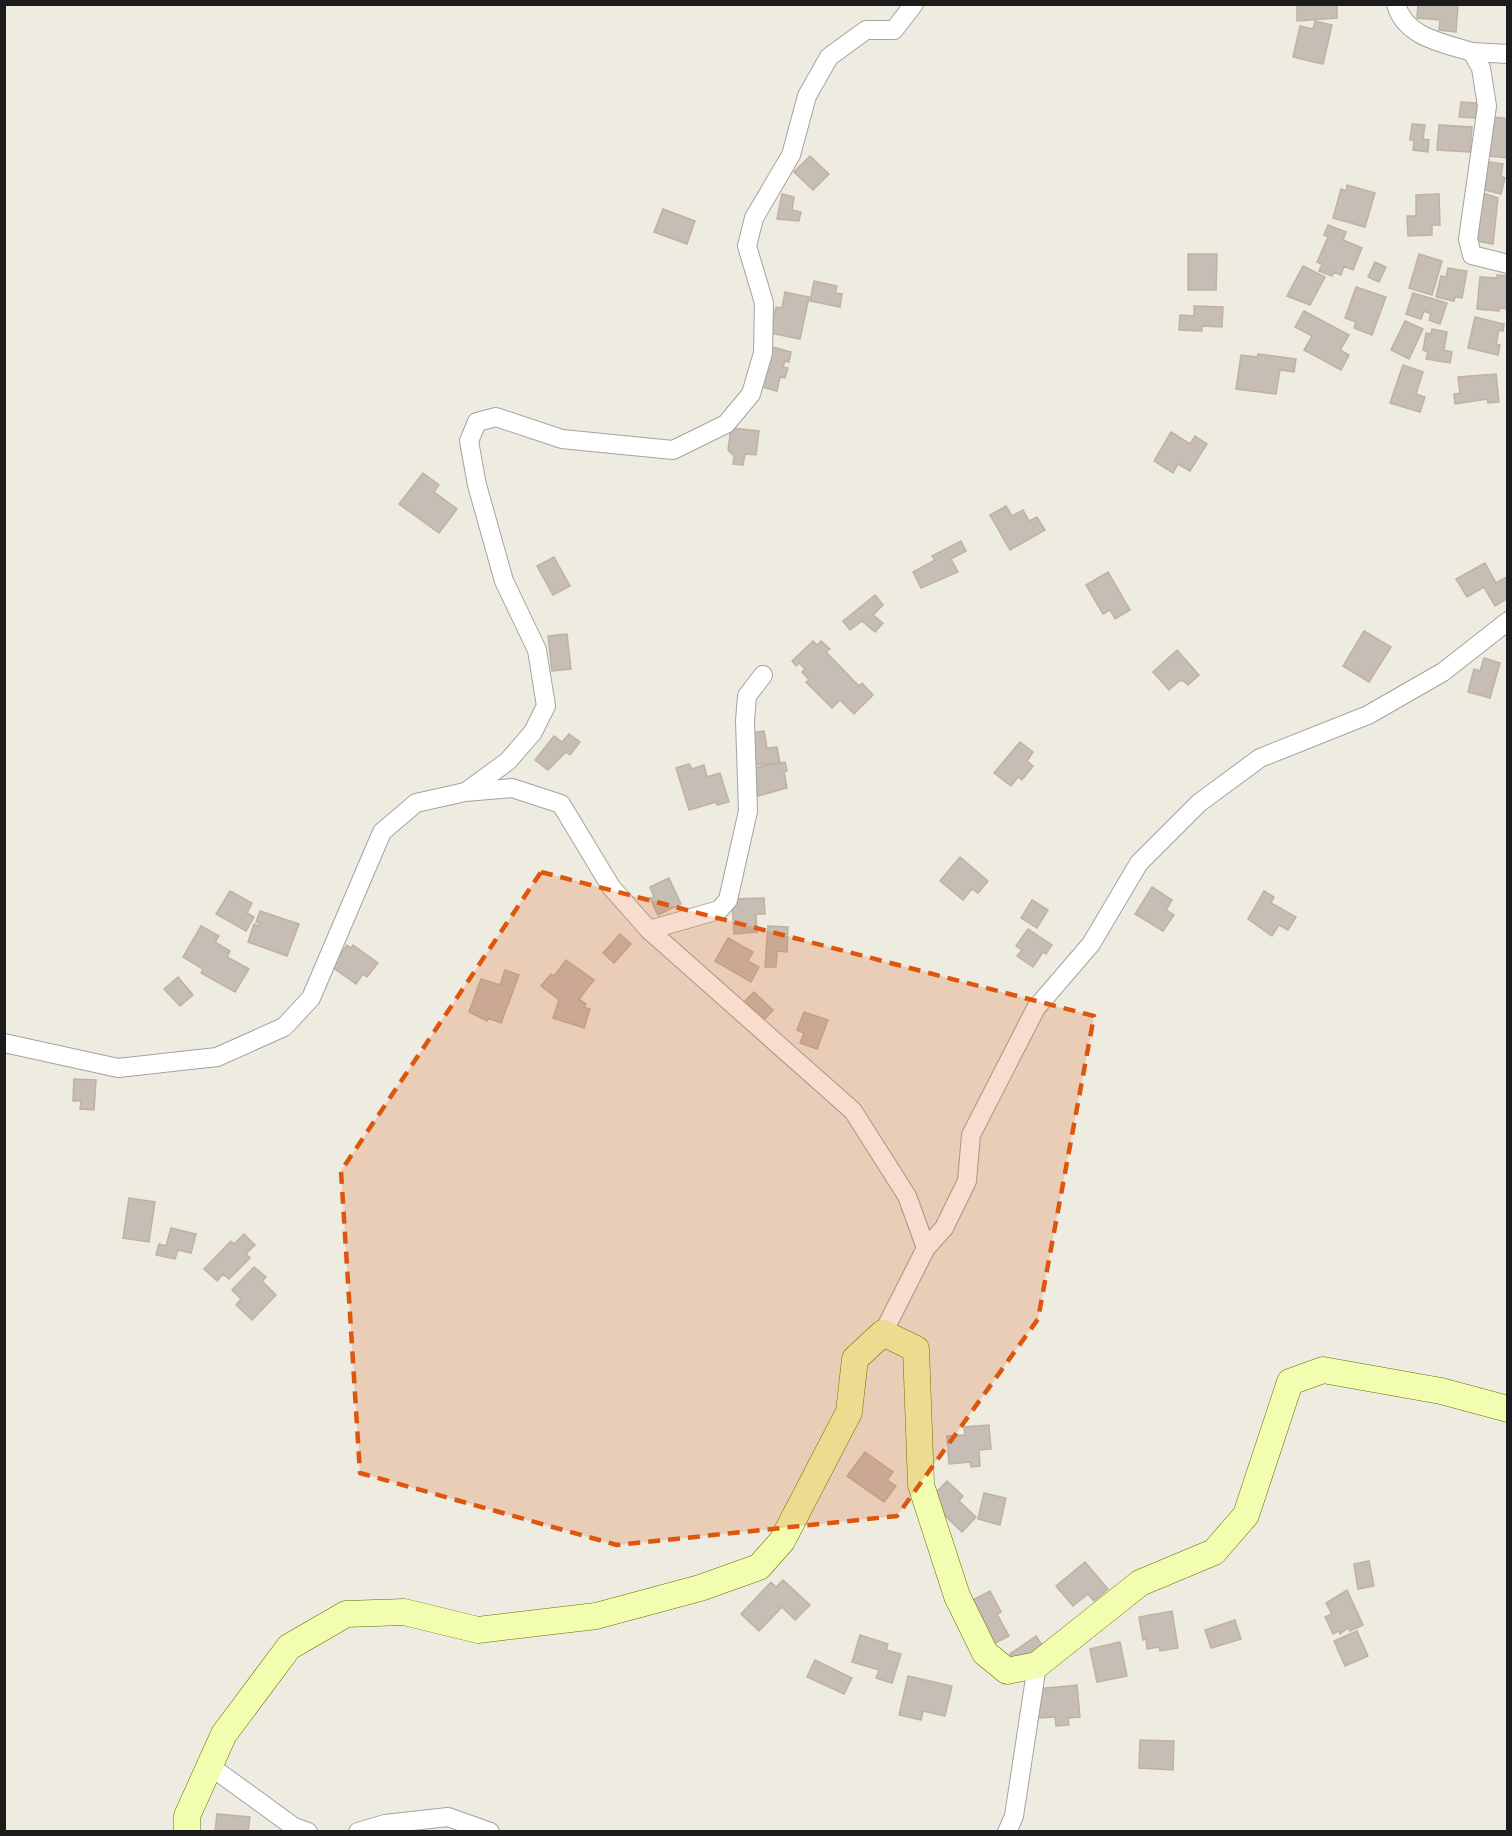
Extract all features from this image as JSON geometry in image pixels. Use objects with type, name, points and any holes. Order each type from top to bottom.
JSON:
[{"type":"street","points":[[465,792],[508,761],[533,732],[546,706],[537,650],[504,581],[477,485],[469,441],[477,422],[496,417],[562,439],[673,450],[726,424],[751,394],[763,353],[764,303],[747,246],[754,218],[790,155],[807,96],[829,57],[866,30],[894,30],[914,4]]},
{"type":"street","points":[[1396,4],[1398,12],[1415,33],[1473,52],[1508,54]]},
{"type":"street","points":[[1473,52],[1481,68],[1487,106],[1468,239],[1472,255],[1508,264]]},
{"type":"street","points":[[187,1832],[187,1816],[224,1734],[289,1647],[346,1614],[404,1612],[477,1630],[596,1616],[700,1588],[759,1567],[782,1540],[849,1412],[855,1359],[883,1333],[926,1248],[944,1228],[967,1181],[971,1135],[1036,1008],[1091,944],[1138,863],[1199,803],[1260,758],[1368,715],[1443,672],[1508,621]]},
{"type":"street","points":[[649,930],[719,910],[728,900],[748,811],[745,721],[747,696],[763,675]]},
{"type":"street","points":[[4,1043],[118,1068],[217,1057],[284,1027],[311,998],[382,832],[416,803],[465,792],[512,788],[561,804],[611,887],[649,930],[853,1111],[907,1196],[926,1248]]},
{"type":"street","points":[[883,1333],[916,1349],[921,1485],[957,1596],[985,1653],[1006,1671],[1037,1665],[1140,1583],[1214,1552],[1246,1515],[1290,1382],[1323,1370],[1441,1391],[1508,1409]]},
{"type":"street","points":[[1007,1832],[1014,1816],[1037,1665]]},
{"type":"street","points":[[210,1766],[294,1827],[308,1832]]},
{"type":"street","points":[[358,1832],[385,1824],[448,1817],[490,1832]]},
{"type":"highlighted area","points":[[541,872],[799,937],[1094,1016],[1038,1319],[897,1516],[617,1545],[360,1473],[341,1171]]},
{"type":"building","points":[[1297,4],[1337,4],[1337,18],[1297,21]]},
{"type":"building","points":[[1418,4],[1458,4],[1456,32],[1439,30],[1440,20],[1417,18]]},
{"type":"building","points":[[1315,21],[1332,25],[1323,64],[1293,57],[1300,26],[1313,29]]},
{"type":"building","points":[[1461,102],[1477,103],[1476,118],[1459,117]]},
{"type":"building","points":[[1489,117],[1504,118],[1508,122],[1508,158],[1489,156]]},
{"type":"building","points":[[1412,124],[1425,125],[1423,139],[1429,140],[1428,152],[1413,150],[1414,140],[1410,140]]},
{"type":"building","points":[[1439,125],[1472,127],[1470,152],[1437,150]]},
{"type":"building","points":[[810,156],[829,174],[813,190],[794,172]]},
{"type":"building","points":[[1483,161],[1503,164],[1501,176],[1505,178],[1501,194],[1485,190],[1486,174]]},
{"type":"building","points":[[1347,185],[1375,193],[1365,227],[1333,218],[1341,189],[1346,191]]},
{"type":"building","points":[[1483,193],[1498,198],[1493,244],[1476,241]]},
{"type":"building","points":[[782,194],[794,197],[792,210],[801,212],[799,221],[777,219]]},
{"type":"building","points":[[1439,194],[1440,225],[1432,225],[1432,235],[1408,236],[1407,216],[1416,216],[1416,195]]},
{"type":"building","points":[[663,209],[695,221],[687,244],[654,232]]},
{"type":"building","points":[[1328,225],[1346,232],[1343,240],[1362,248],[1353,270],[1344,266],[1341,275],[1334,272],[1332,276],[1319,271],[1322,264],[1317,262],[1328,237],[1324,235]]},
{"type":"building","points":[[1188,254],[1217,254],[1216,290],[1188,290]]},
{"type":"building","points":[[1419,254],[1442,261],[1432,295],[1409,288]]},
{"type":"building","points":[[1375,262],[1386,267],[1379,282],[1368,277]]},
{"type":"building","points":[[1303,266],[1325,277],[1310,305],[1287,296]]},
{"type":"building","points":[[1448,268],[1467,271],[1462,298],[1455,297],[1454,301],[1436,297],[1441,276],[1446,277]]},
{"type":"building","points":[[1497,275],[1508,276],[1508,309],[1499,308],[1499,311],[1477,309],[1480,277],[1497,278]]},
{"type":"building","points":[[814,281],[837,286],[835,293],[842,294],[840,307],[810,301]]},
{"type":"building","points":[[1356,287],[1386,297],[1372,335],[1354,328],[1356,322],[1345,318]]},
{"type":"building","points":[[785,292],[809,297],[800,339],[770,333],[776,307],[782,308]]},
{"type":"building","points":[[1413,293],[1447,303],[1440,324],[1429,320],[1431,314],[1424,311],[1421,319],[1406,314]]},
{"type":"building","points":[[1194,306],[1223,307],[1222,327],[1202,326],[1202,331],[1179,330],[1180,315],[1194,316]]},
{"type":"building","points":[[1304,311],[1349,335],[1340,350],[1349,355],[1341,370],[1304,350],[1312,336],[1295,327]]},
{"type":"building","points":[[1475,317],[1504,324],[1503,331],[1499,330],[1496,344],[1500,345],[1498,355],[1468,348]]},
{"type":"building","points":[[1405,321],[1423,329],[1409,359],[1391,350]]},
{"type":"building","points":[[1432,329],[1447,332],[1444,350],[1452,352],[1450,363],[1426,359],[1428,352],[1423,350],[1426,333],[1431,334]]},
{"type":"building","points":[[769,346],[791,352],[789,362],[785,361],[783,367],[788,368],[785,378],[780,377],[777,391],[758,386]]},
{"type":"building","points":[[1258,354],[1296,359],[1294,372],[1280,370],[1276,394],[1236,389],[1241,355],[1257,357]]},
{"type":"building","points":[[1403,365],[1423,372],[1416,394],[1425,397],[1420,412],[1390,403]]},
{"type":"building","points":[[1496,374],[1499,402],[1488,403],[1487,399],[1455,404],[1454,394],[1460,393],[1458,377]]},
{"type":"building","points":[[731,428],[759,431],[756,455],[745,454],[743,465],[733,464],[734,456],[728,450]]},
{"type":"building","points":[[1171,432],[1190,444],[1195,436],[1207,444],[1190,471],[1178,464],[1173,473],[1154,461]]},
{"type":"building","points":[[423,473],[439,485],[434,492],[457,509],[439,533],[399,504]]},
{"type":"building","points":[[1006,506],[1012,516],[1023,510],[1029,521],[1037,517],[1045,530],[1010,550],[990,515]]},
{"type":"building","points":[[961,541],[966,551],[951,559],[958,572],[921,588],[913,572],[935,560],[932,556]]},
{"type":"building","points":[[554,557],[570,586],[553,595],[537,566]]},
{"type":"building","points":[[1485,563],[1496,583],[1508,576],[1508,598],[1495,606],[1484,587],[1467,597],[1456,579]]},
{"type":"building","points":[[1108,572],[1130,610],[1115,619],[1110,610],[1103,614],[1086,585]]},
{"type":"building","points":[[875,595],[883,605],[873,615],[883,623],[875,632],[862,621],[850,630],[843,621]]},
{"type":"building","points":[[1364,631],[1391,647],[1369,682],[1343,666]]},
{"type":"building","points":[[567,634],[571,669],[552,671],[548,636]]},
{"type":"building","points":[[813,641],[817,645],[821,641],[830,649],[826,652],[859,686],[862,683],[873,695],[854,714],[840,700],[832,708],[806,682],[809,680],[802,672],[805,669],[799,663],[796,666],[792,661]]},
{"type":"building","points":[[1177,650],[1199,675],[1188,685],[1184,681],[1179,681],[1169,690],[1153,672]]},
{"type":"building","points":[[1484,658],[1500,663],[1490,698],[1468,692],[1474,669],[1480,671]]},
{"type":"building","points":[[764,731],[767,748],[777,747],[780,763],[754,765],[749,733]]},
{"type":"building","points":[[569,734],[580,742],[570,755],[566,752],[548,770],[535,760],[554,736],[562,742]]},
{"type":"building","points":[[1020,742],[1033,752],[1027,761],[1033,766],[1022,780],[1018,777],[1011,786],[994,773]]},
{"type":"building","points":[[785,762],[787,788],[758,796],[752,768]]},
{"type":"building","points":[[689,764],[692,769],[704,765],[707,777],[720,773],[729,802],[717,805],[716,802],[689,810],[676,768]]},
{"type":"building","points":[[960,857],[988,881],[978,893],[972,889],[963,900],[940,881]]},
{"type":"building","points":[[669,878],[681,904],[658,915],[650,898],[654,897],[650,887]]},
{"type":"building","points":[[1152,887],[1172,900],[1166,910],[1174,915],[1163,931],[1135,914]]},
{"type":"building","points":[[230,891],[252,903],[247,913],[254,917],[246,931],[216,914]]},
{"type":"building","points":[[1264,891],[1274,897],[1271,903],[1296,917],[1288,930],[1279,925],[1272,936],[1248,919]]},
{"type":"building","points":[[764,898],[765,914],[756,914],[757,932],[734,934],[732,899]]},
{"type":"building","points":[[1032,900],[1048,910],[1037,928],[1021,918]]},
{"type":"building","points":[[260,911],[299,924],[287,956],[248,942],[254,924],[259,926],[260,923],[256,922]]},
{"type":"building","points":[[201,926],[219,936],[215,942],[230,951],[227,957],[249,969],[235,992],[201,973],[203,969],[183,957]]},
{"type":"building","points":[[768,926],[788,927],[787,952],[777,951],[776,967],[765,967]]},
{"type":"building","points":[[1028,929],[1052,945],[1046,954],[1043,952],[1033,967],[1017,956],[1022,950],[1016,946]]},
{"type":"building","points":[[620,934],[631,944],[614,963],[603,953]]},
{"type":"building","points":[[728,938],[753,952],[748,961],[759,967],[751,982],[715,961]]},
{"type":"building","points":[[347,945],[351,948],[353,945],[378,963],[367,977],[363,974],[356,984],[331,966]]},
{"type":"building","points":[[566,960],[594,980],[579,999],[586,1004],[584,1007],[590,1009],[584,1028],[553,1018],[559,1000],[541,986],[551,974],[554,976]]},
{"type":"building","points":[[505,970],[519,975],[501,1023],[488,1018],[487,1021],[469,1012],[481,979],[500,985]]},
{"type":"building","points":[[178,977],[193,995],[180,1006],[164,989]]},
{"type":"building","points":[[754,992],[773,1010],[763,1021],[743,1003]]},
{"type":"building","points":[[804,1012],[828,1020],[817,1049],[800,1043],[804,1033],[797,1030]]},
{"type":"building","points":[[74,1079],[96,1080],[94,1110],[80,1109],[81,1101],[73,1101]]},
{"type":"building","points":[[129,1198],[155,1202],[149,1242],[123,1238]]},
{"type":"building","points":[[171,1228],[196,1234],[191,1253],[178,1250],[175,1259],[156,1255],[159,1244],[166,1246]]},
{"type":"building","points":[[244,1234],[255,1245],[246,1254],[250,1258],[229,1279],[223,1274],[217,1281],[204,1269],[231,1241],[234,1244]]},
{"type":"building","points":[[254,1267],[266,1277],[262,1281],[276,1295],[252,1320],[236,1305],[241,1299],[232,1290]]},
{"type":"building","points":[[989,1425],[991,1449],[979,1450],[980,1466],[971,1467],[970,1462],[949,1464],[947,1436],[965,1435],[964,1427]]},
{"type":"building","points":[[865,1452],[893,1472],[887,1480],[896,1486],[884,1502],[847,1476]]},
{"type":"building","points":[[947,1481],[963,1496],[959,1501],[976,1517],[962,1532],[929,1500]]},
{"type":"building","points":[[984,1493],[1006,1498],[1000,1525],[978,1519]]},
{"type":"building","points":[[1369,1561],[1374,1586],[1358,1589],[1354,1564]]},
{"type":"building","points":[[1085,1562],[1108,1589],[1094,1601],[1088,1594],[1073,1606],[1056,1586]]},
{"type":"building","points":[[783,1580],[810,1605],[795,1620],[782,1607],[759,1631],[741,1614],[771,1582],[776,1587]]},
{"type":"building","points":[[1347,1590],[1363,1625],[1350,1631],[1348,1628],[1340,1634],[1339,1631],[1333,1634],[1325,1617],[1332,1614],[1326,1603]]},
{"type":"building","points":[[990,1591],[1001,1612],[997,1614],[1009,1636],[986,1648],[963,1605]]},
{"type":"building","points":[[1172,1611],[1178,1648],[1160,1651],[1159,1647],[1147,1649],[1139,1617]]},
{"type":"building","points":[[1235,1620],[1241,1639],[1211,1648],[1205,1630]]},
{"type":"building","points":[[1357,1631],[1368,1656],[1345,1666],[1334,1641]]},
{"type":"building","points":[[860,1635],[888,1644],[886,1650],[901,1654],[892,1683],[876,1678],[879,1670],[852,1662]]},
{"type":"building","points":[[1036,1636],[1044,1648],[1018,1666],[1010,1654]]},
{"type":"building","points":[[1120,1642],[1127,1676],[1097,1682],[1090,1649]]},
{"type":"building","points":[[815,1660],[852,1678],[844,1694],[807,1677]]},
{"type":"building","points":[[908,1676],[952,1686],[945,1716],[923,1711],[921,1720],[899,1715]]},
{"type":"building","points":[[1077,1685],[1080,1717],[1068,1718],[1069,1725],[1056,1726],[1055,1717],[1039,1718],[1037,1689]]},
{"type":"building","points":[[1140,1740],[1174,1741],[1173,1770],[1139,1768]]},
{"type":"building","points":[[217,1814],[250,1817],[248,1832],[215,1832]]}]
